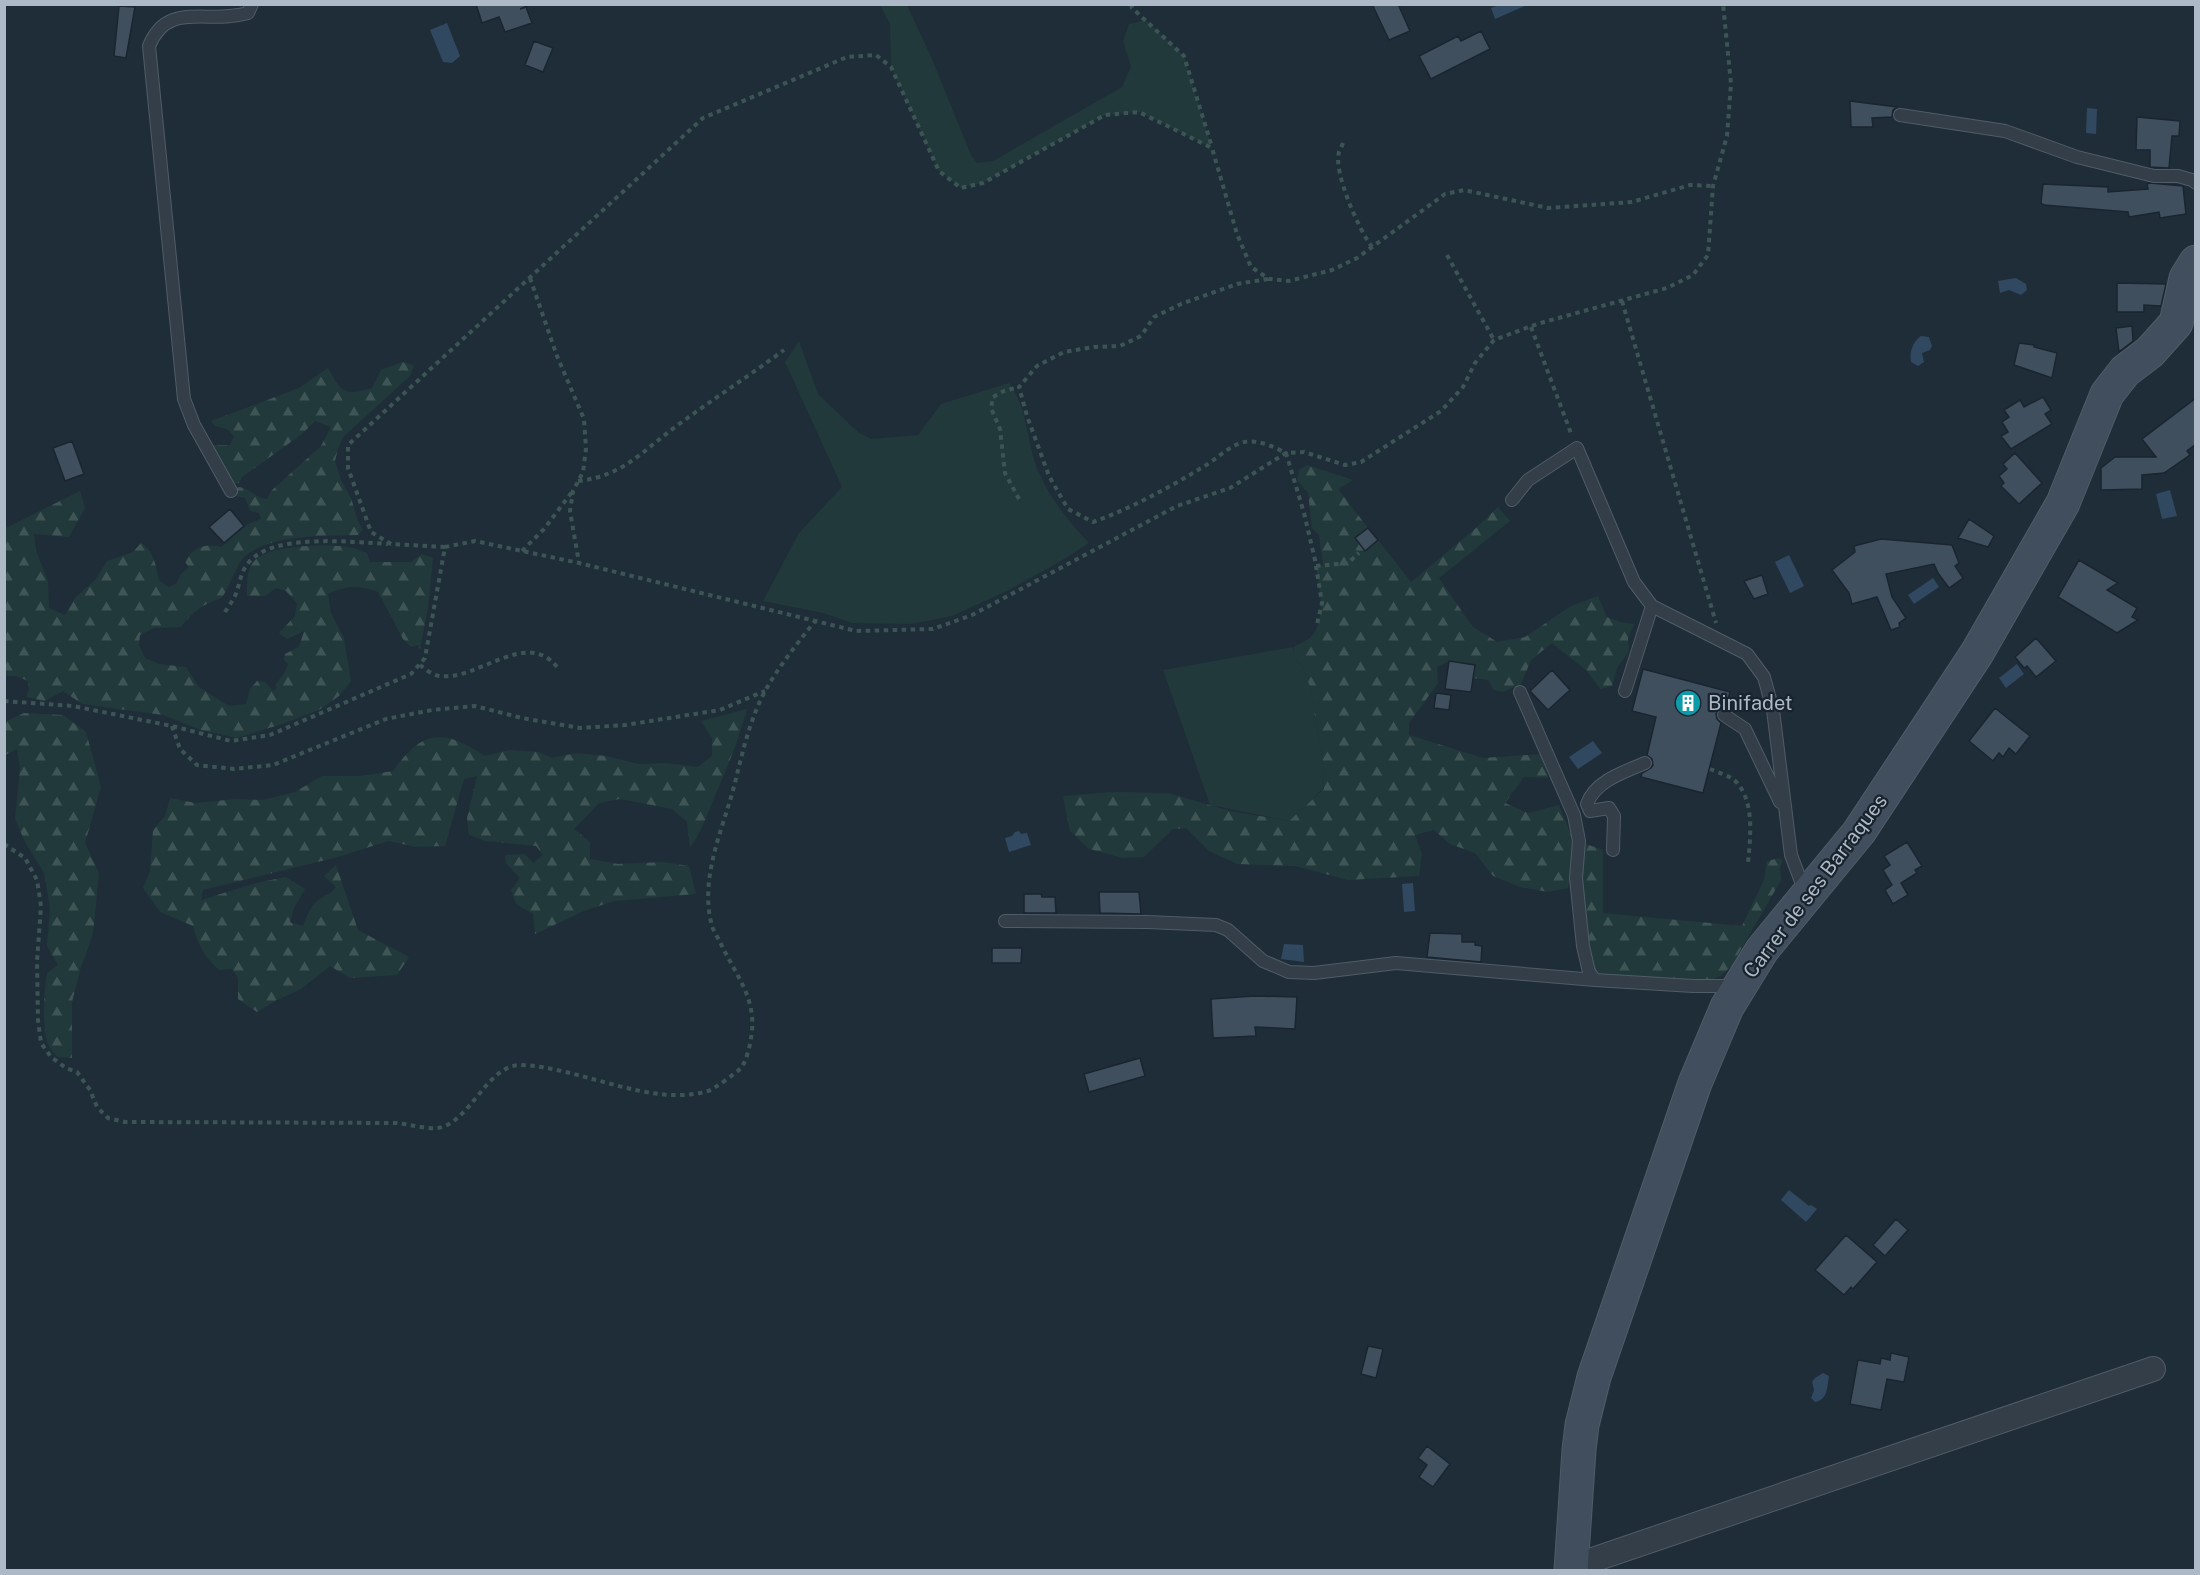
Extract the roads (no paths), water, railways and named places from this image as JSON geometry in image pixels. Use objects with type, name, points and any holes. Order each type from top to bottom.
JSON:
[{"type":"main road","name":"Carrer de ses Barraques","points":[[1572,1569],[1580,1442],[1594,1377],[1695,1083],[1727,1007],[1762,950],[1859,832],[1977,654],[2063,503],[2107,394],[2125,371],[2150,352],[2176,323],[2186,278],[2196,262]]},
{"type":"street","points":[[1572,1569],[2153,1369]]},
{"type":"lane","points":[[231,491],[194,424],[184,399],[149,46],[155,26],[171,11],[186,8],[237,16],[248,12],[252,4]]},
{"type":"lane","points":[[1900,115],[2005,131],[2077,157],[2154,176],[2178,176],[2196,183]]},
{"type":"lane","points":[[1512,500],[1528,480],[1577,448],[1634,582],[1652,606],[1747,654],[1764,677],[1773,710],[1791,855],[1806,896]]},
{"type":"lane","points":[[1625,691],[1652,606]]},
{"type":"lane","points":[[1520,692],[1574,815],[1579,841],[1576,878],[1583,946],[1589,972],[1595,980]]},
{"type":"lane","points":[[1724,715],[1745,729],[1786,814]]},
{"type":"lane","points":[[1613,850],[1614,816],[1609,808],[1590,811],[1587,804],[1590,796],[1602,784],[1645,763]]},
{"type":"lane","points":[[1005,921],[1216,925],[1228,930],[1263,961],[1289,972],[1314,973],[1396,963],[1595,980],[1693,986],[1741,986]]},
{"type":"water","points":[[1499,5],[1527,5],[1495,19],[1491,8]]},
{"type":"water","points":[[447,23],[460,56],[452,63],[443,62],[430,30]]},
{"type":"water","points":[[2087,108],[2097,109],[2096,134],[2086,133]]},
{"type":"water","points":[[2016,278],[2026,284],[2027,290],[2021,295],[2009,290],[2000,293],[1998,281]]},
{"type":"water","points":[[1921,336],[1929,337],[1932,346],[1930,350],[1922,353],[1924,362],[1918,366],[1911,362],[1911,355],[1914,344]]},
{"type":"water","points":[[2170,490],[2177,516],[2162,519],[2156,494]]},
{"type":"water","points":[[1789,555],[1804,586],[1790,593],[1775,562]]},
{"type":"water","points":[[1933,578],[1939,587],[1914,604],[1908,595]]},
{"type":"water","points":[[2017,664],[2024,674],[2006,688],[1999,678]]},
{"type":"water","points":[[1593,741],[1602,753],[1578,769],[1569,757]]},
{"type":"water","points":[[1019,831],[1021,834],[1027,833],[1031,845],[1009,852],[1005,838]]},
{"type":"water","points":[[1413,883],[1415,911],[1404,912],[1402,884]]},
{"type":"water","points":[[1284,944],[1303,945],[1304,962],[1281,959]]},
{"type":"water","points":[[1789,1190],[1809,1206],[1817,1209],[1806,1222],[1781,1200]]},
{"type":"water","points":[[1823,1373],[1829,1376],[1825,1396],[1815,1402],[1811,1398],[1814,1390],[1812,1382]]},
{"type":"place","name":"Binifadet","points":[[1688,703]]}]
